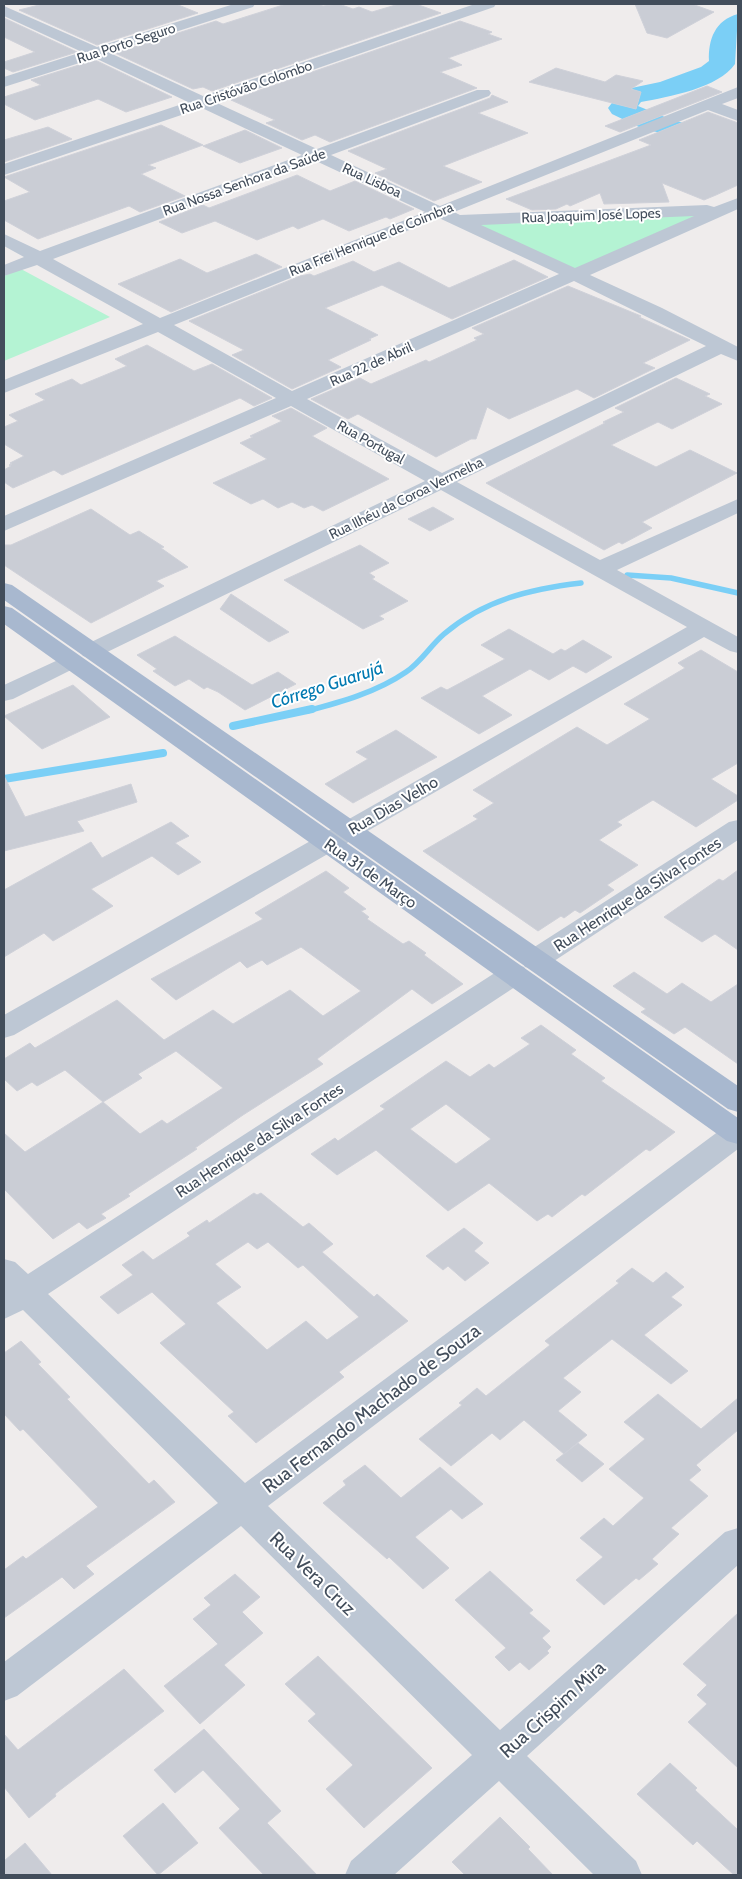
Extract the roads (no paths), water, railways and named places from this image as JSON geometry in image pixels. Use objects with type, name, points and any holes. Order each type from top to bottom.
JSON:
[{"type":"main road","name":"Rua 31 de Março","points":[[4,590],[81,656],[524,967],[738,1122]]},
{"type":"main road","name":"Rua 31 de Março","points":[[4,613],[81,656]]},
{"type":"street","points":[[4,8],[13,4]]},
{"type":"street","points":[[210,4],[227,10]]},
{"type":"street","name":"Rua Porto Seguro","points":[[4,82],[248,4]]},
{"type":"street","points":[[447,4],[466,11]]},
{"type":"street","name":"Rua Cristóvão Colombo","points":[[4,170],[489,4]]},
{"type":"street","name":"Rua Lisboa","points":[[4,8],[575,274],[730,350]]},
{"type":"street","name":"Rua Frei Henrique de Coimbra","points":[[4,386],[738,92]]},
{"type":"street","name":"Rua Nossa Senhora da Saúde","points":[[4,271],[483,93]]},
{"type":"street","points":[[707,104],[738,116]]},
{"type":"street","name":"Rua Joaquim José Lopes","points":[[458,220],[731,206]]},
{"type":"street","name":"Rua 22 de Abril","points":[[4,524],[731,206]]},
{"type":"street","name":"Rua Portugal","points":[[4,239],[738,646]]},
{"type":"street","name":"Rua Ilhéu da Coroa Vermelha","points":[[4,694],[441,481],[730,350]]},
{"type":"street","points":[[600,569],[738,505]]},
{"type":"street","name":"Rua Dias Velho","points":[[4,1028],[704,627]]},
{"type":"street","name":"Rua Henrique da Silva Fontes","points":[[11,1290],[524,967],[738,828]]},
{"type":"street","name":"Rua Fernando Machado de Souza","points":[[4,1684],[243,1505],[738,1122]]},
{"type":"street","name":"Rua Vera Cruz","points":[[11,1290],[243,1505],[622,1875]]},
{"type":"street","name":"Rua Crispim Mira","points":[[365,1875],[738,1543]]},
{"type":"waterway","points":[[738,22],[732,26],[723,40],[722,64],[710,73],[667,89],[632,96],[622,108],[651,123],[709,136],[738,145]]},
{"type":"waterway","name":"Córrego Guarujá","points":[[627,575],[671,578],[738,593]]},
{"type":"waterway","name":"Córrego Guarujá","points":[[307,711],[358,696],[395,679],[416,664],[444,634],[459,622],[491,605],[526,593],[581,583]]},
{"type":"waterway","name":"Córrego Guarujá","points":[[233,726],[312,709]]},
{"type":"waterway","name":"Córrego Guarujá","points":[[4,779],[163,753]]}]
